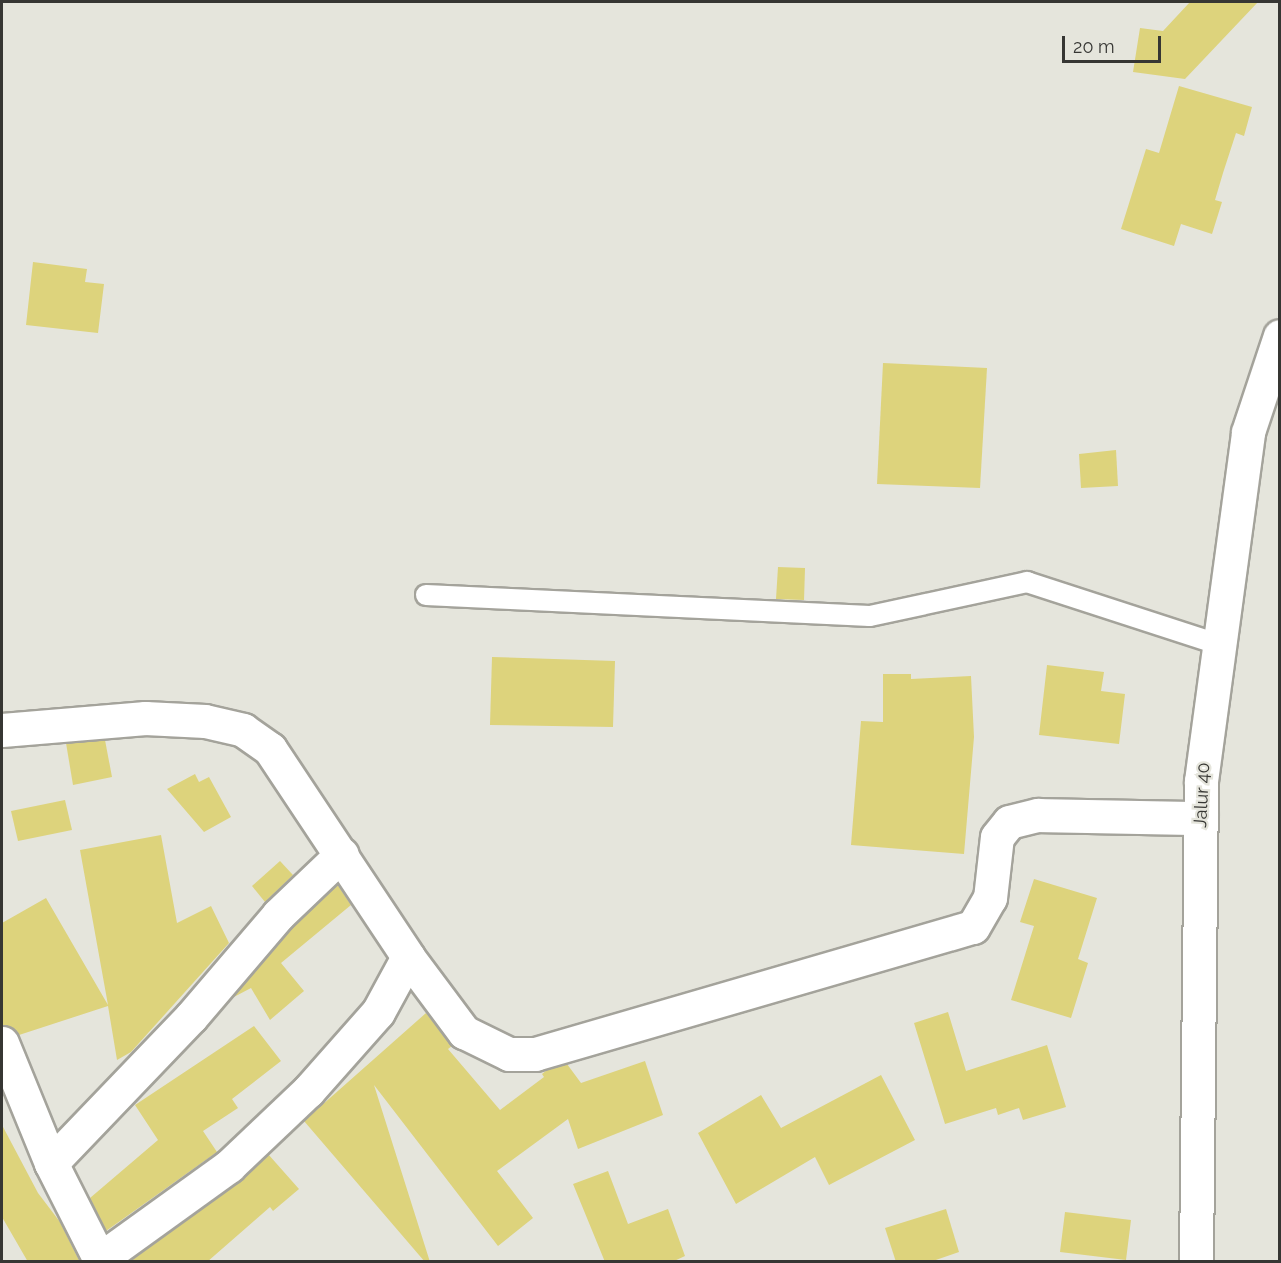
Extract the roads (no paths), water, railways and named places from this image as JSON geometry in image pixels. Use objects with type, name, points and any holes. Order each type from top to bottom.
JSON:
[{"type":"main road","name":"Jalur 40","points":[[1196,1262],[1200,781],[1248,432],[1280,336]]},
{"type":"main road","points":[[2,730],[145,718],[205,721],[243,730],[270,749],[342,854],[408,957],[464,1032],[509,1054],[535,1054],[974,927],[990,898],[997,837],[1009,822],[1038,815],[1201,818]]},
{"type":"main road","points":[[51,1163],[191,1017],[278,915],[342,854]]},
{"type":"main road","points":[[2,1043],[51,1163],[100,1260],[230,1166],[308,1091],[378,1012],[408,957]]},
{"type":"lane","points":[[426,595],[870,616],[1027,582],[1218,644]]}]
